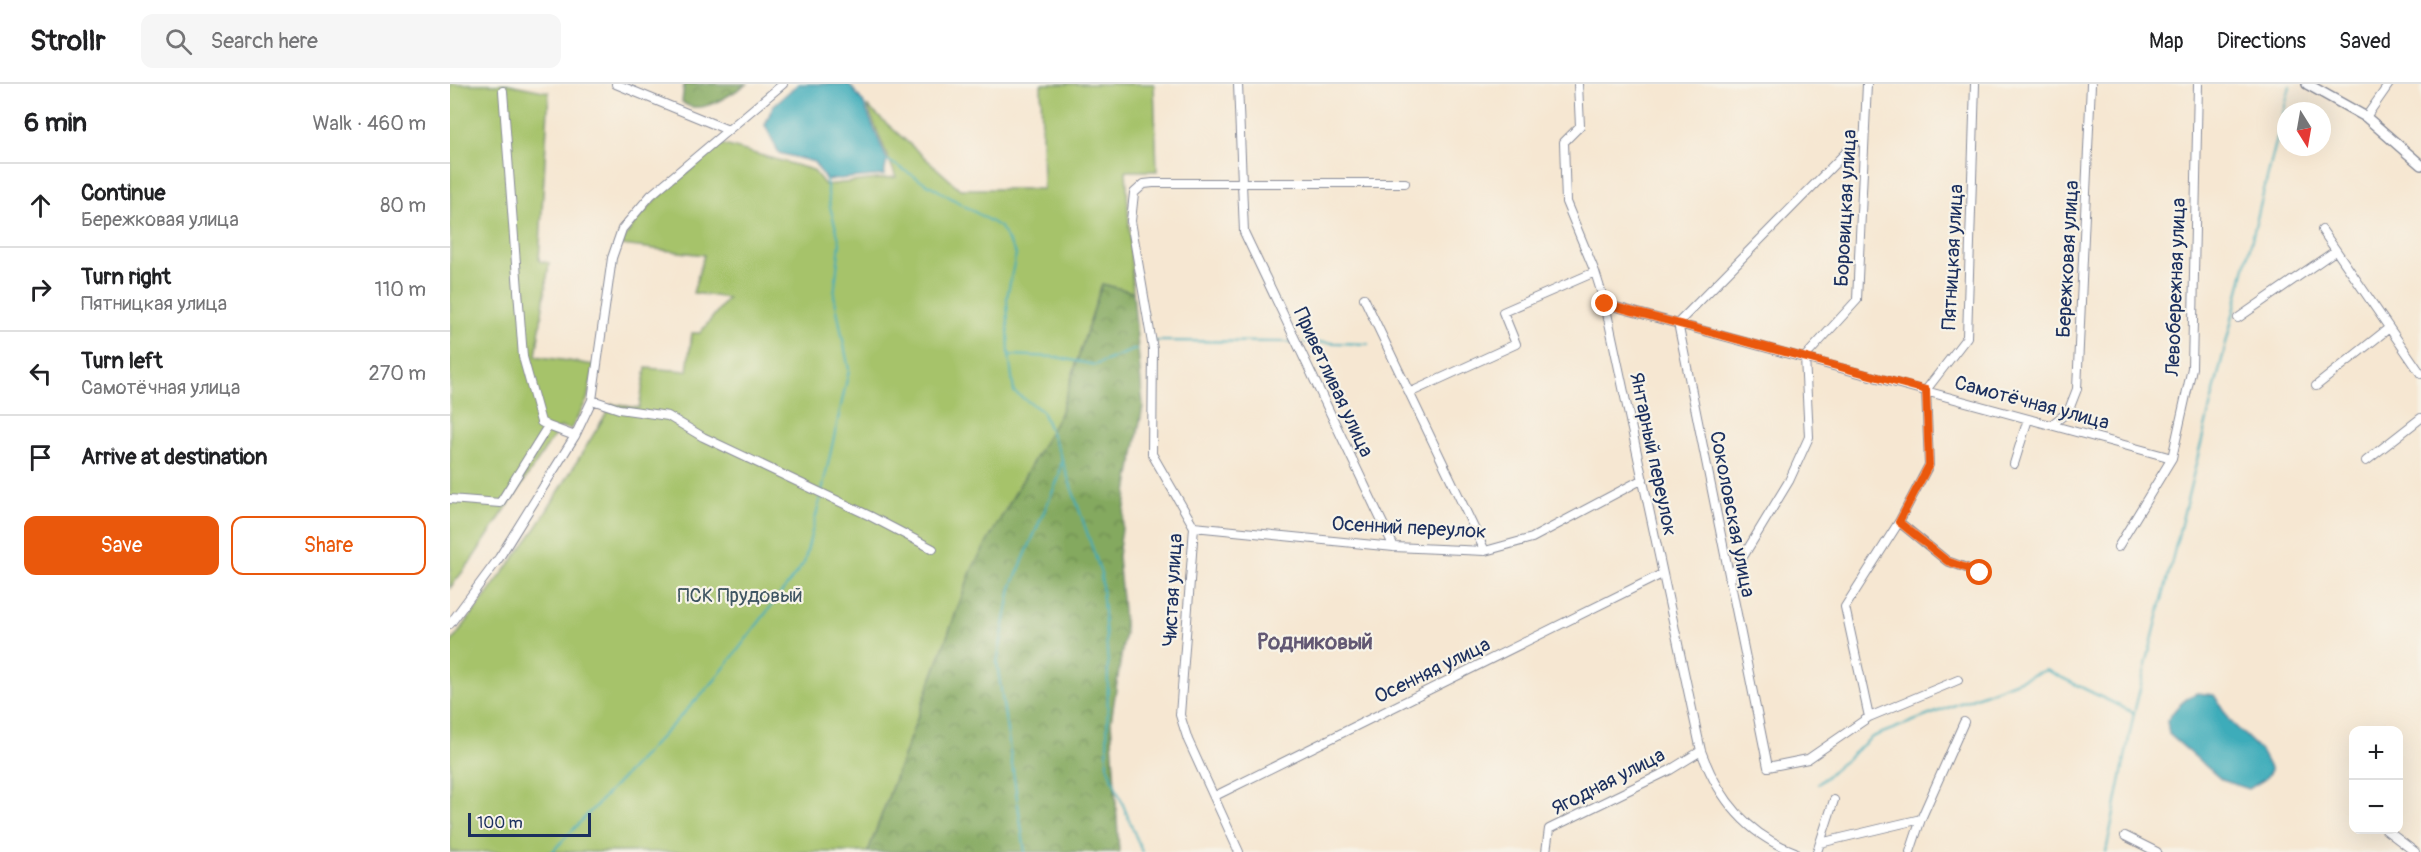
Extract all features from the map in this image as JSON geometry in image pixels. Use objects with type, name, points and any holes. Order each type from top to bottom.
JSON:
[{"type":"street","points":[[616,84],[728,130]]},
{"type":"street","points":[[450,624],[499,558],[575,436],[592,400],[612,258],[622,229],[651,195],[783,84]]},
{"type":"street","points":[[1238,84],[1241,183]]},
{"type":"street","name":"Янтарный переулок","points":[[1578,84],[1580,126],[1564,142],[1566,201],[1595,272],[1605,304],[1701,751],[1707,767],[1736,813],[1750,827],[1777,846],[1795,852]]},
{"type":"street","name":"Боровицкая улица","points":[[1805,357],[1857,300],[1867,84]]},
{"type":"street","name":"Пятницкая улица","points":[[1926,390],[1967,337],[1975,84]]},
{"type":"street","name":"Бережковая улица","points":[[2051,425],[2068,412],[2077,389],[2091,84]]},
{"type":"street","name":"Левобережная улица","points":[[2118,547],[2172,458],[2192,368],[2198,84]]},
{"type":"street","points":[[2307,84],[2366,117],[2421,165]]},
{"type":"street","points":[[2366,117],[2389,84]]},
{"type":"street","points":[[503,92],[522,357],[541,422],[575,436]]},
{"type":"street","points":[[1678,324],[1865,133]]},
{"type":"street","name":"Приветливая улица","points":[[1241,183],[1244,232],[1394,547]]},
{"type":"street","name":"Чистая улица","points":[[1239,852],[1188,740],[1180,715],[1194,527],[1152,454],[1153,350],[1131,221],[1134,193],[1144,184],[1405,183]]},
{"type":"street","points":[[2322,230],[2421,374]]},
{"type":"street","points":[[2238,318],[2335,251]]},
{"type":"street","points":[[1409,393],[1516,344],[1503,312],[1595,272]]},
{"type":"street","points":[[1365,298],[1485,551]]},
{"type":"street","name":"Самотёчная улица","points":[[1605,304],[2172,458]]},
{"type":"street","name":"Соколовская улица","points":[[1678,324],[1768,767],[1808,759],[1869,717],[1958,680]]},
{"type":"street","points":[[2316,386],[2389,328]]},
{"type":"street","points":[[1729,580],[1789,481],[1809,437],[1805,357]]},
{"type":"street","points":[[1869,717],[1845,607],[1899,522],[1929,465],[1926,390]]},
{"type":"street","points":[[592,400],[619,409],[668,416],[703,437],[870,516],[933,549]]},
{"type":"street","points":[[2366,461],[2421,418]]},
{"type":"street","points":[[2014,464],[2028,419]]},
{"type":"street","points":[[450,499],[500,503],[548,426]]},
{"type":"street","name":"Осенний переулок","points":[[1194,527],[1394,547],[1485,551],[1532,537],[1642,479]]},
{"type":"street","points":[[1899,522],[1947,561],[1983,574]]},
{"type":"street","name":"Осенняя улица","points":[[1215,796],[1662,574]]},
{"type":"street","points":[[1910,852],[1921,819],[1964,722]]},
{"type":"street","name":"Ягодная улица","points":[[1546,852],[1549,830],[1670,770],[1701,751]]},
{"type":"street","points":[[1817,852],[1834,800]]},
{"type":"street","points":[[1820,843],[1921,819]]},
{"type":"street","points":[[2391,834],[2415,852]]},
{"type":"street","points":[[2125,836],[2157,852]]},
{"type":"green space","points":[[450,84],[508,84],[549,92],[539,261],[549,263],[536,356],[595,365],[587,400],[571,429],[560,427],[471,561],[450,588]]},
{"type":"green space","points":[[684,84],[747,84],[715,103],[697,107],[682,102]]},
{"type":"green space","name":"ПСК Прудовый","points":[[1041,84],[1154,84],[1157,171],[1126,171],[1133,292],[1102,284],[1060,414],[972,569],[868,852],[450,852],[450,644],[537,527],[612,404],[639,408],[646,368],[687,371],[692,333],[700,333],[728,298],[693,293],[704,255],[621,245],[629,230],[652,203],[721,144],[813,170],[825,185],[896,177],[867,106],[960,189],[1043,189]]},
{"type":"green space","points":[[1102,284],[1133,292],[1143,406],[1118,556],[1125,632],[1111,721],[1119,852],[868,852],[972,569],[1060,414]]},
{"type":"water","points":[[798,84],[849,84],[863,102],[887,160],[884,175],[826,180],[814,162],[779,153],[765,125],[773,106]]},
{"type":"water","points":[[2197,693],[2214,695],[2231,722],[2261,751],[2271,770],[2265,779],[2249,789],[2222,780],[2169,734],[2167,721],[2170,716],[2183,702]]},
{"type":"waterway","points":[[2106,852],[2134,713],[2290,86]]},
{"type":"waterway","points":[[887,160],[1000,227],[1016,254],[1007,297],[1009,355],[1014,392],[1042,411],[1062,459],[1059,477],[1011,588],[997,663],[1025,852]]},
{"type":"waterway","points":[[822,491],[849,370],[834,295],[840,243],[830,207],[826,180]]},
{"type":"waterway","points":[[1155,341],[1292,342]]},
{"type":"waterway","points":[[1304,342],[1368,344]]},
{"type":"waterway","points":[[1009,355],[1056,357],[1095,365],[1136,349]]},
{"type":"waterway","points":[[1062,460],[1101,573],[1108,664],[1107,765],[1142,852]]},
{"type":"waterway","points":[[552,852],[715,680],[804,563],[821,496]]},
{"type":"waterway","points":[[1818,784],[1872,737],[2046,670],[2134,713]]},
{"type":"district","name":"Родниковый","points":[[1315,641]]},
{"type":"route","points":[[1605,304],[1926,390],[1929,465],[1899,522],[1947,561],[1980,573]]}]
